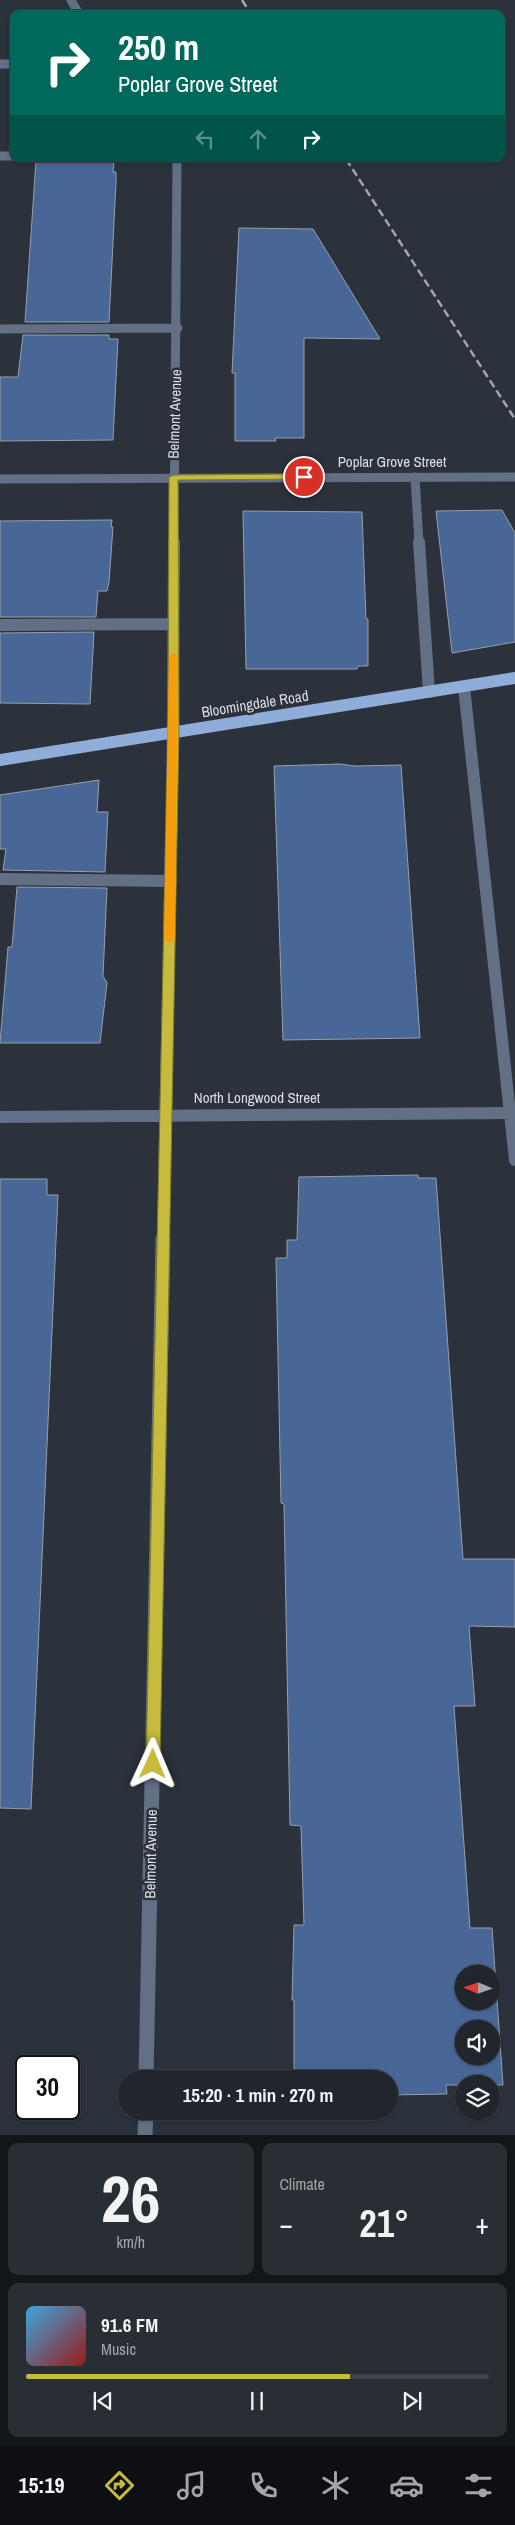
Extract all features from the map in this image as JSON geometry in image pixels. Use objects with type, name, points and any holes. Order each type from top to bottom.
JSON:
[{"type":"main road","name":"Bloomingdale Road","points":[[0,760],[515,678]]},
{"type":"street","name":"Belmont Avenue","points":[[146,2070],[174,732],[174,477],[178,328],[177,162]]},
{"type":"street","points":[[0,329],[178,328]]},
{"type":"street","points":[[415,477],[429,692]]},
{"type":"street","name":"Poplar Grove Street","points":[[0,479],[515,477]]},
{"type":"street","points":[[0,625],[173,624]]},
{"type":"street","points":[[464,686],[512,1113],[515,1160]]},
{"type":"street","points":[[0,880],[171,881]]},
{"type":"street","name":"North Longwood Street","points":[[0,1117],[512,1113]]},
{"type":"street","points":[[145,2135],[146,2120]]},
{"type":"building","points":[[36,162],[114,162],[113,172],[116,172],[116,183],[109,322],[25,322]]},
{"type":"building","points":[[239,228],[313,229],[380,339],[304,338],[304,438],[275,438],[276,441],[235,441],[235,373],[232,373]]},
{"type":"building","points":[[23,335],[109,335],[109,339],[118,339],[113,440],[0,441],[0,377],[18,377]]},
{"type":"building","points":[[502,510],[515,533],[515,642],[452,653],[436,511]]},
{"type":"building","points":[[243,511],[362,512],[366,619],[368,619],[368,666],[358,666],[357,669],[246,669]]},
{"type":"building","points":[[112,520],[109,582],[107,591],[98,591],[96,617],[0,617],[0,521]]},
{"type":"building","points":[[94,632],[90,704],[0,703],[0,633]]},
{"type":"building","points":[[340,764],[355,766],[401,765],[420,1038],[283,1040],[274,766]]},
{"type":"building","points":[[99,780],[97,812],[108,812],[105,872],[3,870],[6,849],[0,849],[0,795]]},
{"type":"building","points":[[17,887],[107,888],[103,976],[107,983],[100,1043],[0,1043],[8,947],[12,947]]},
{"type":"building","points":[[418,1175],[418,1178],[436,1178],[463,1559],[515,1559],[515,1627],[469,1626],[475,1706],[454,1706],[470,1928],[492,1928],[495,1965],[455,1965],[455,2010],[498,2010],[498,2020],[455,2020],[455,2065],[500,2065],[500,2042],[503,2085],[500,2085],[500,2075],[455,2075],[455,2085],[446,2085],[447,2094],[398,2095],[398,2070],[294,2070],[294,2000],[292,2000],[294,1925],[304,1925],[301,1826],[290,1825],[284,1504],[281,1503],[276,1258],[287,1258],[287,1240],[297,1240],[299,1177]]},
{"type":"building","points":[[0,1179],[47,1179],[47,1195],[58,1195],[31,1809],[0,1808]]},
{"type":"railway","points":[[242,0],[248,10]]},
{"type":"railway","points":[[348,162],[515,419]]},
{"type":"slow traffic","points":[[170,939],[174,656]]},
{"type":"route","points":[[153,1764],[174,732],[174,477],[304,477]]}]
